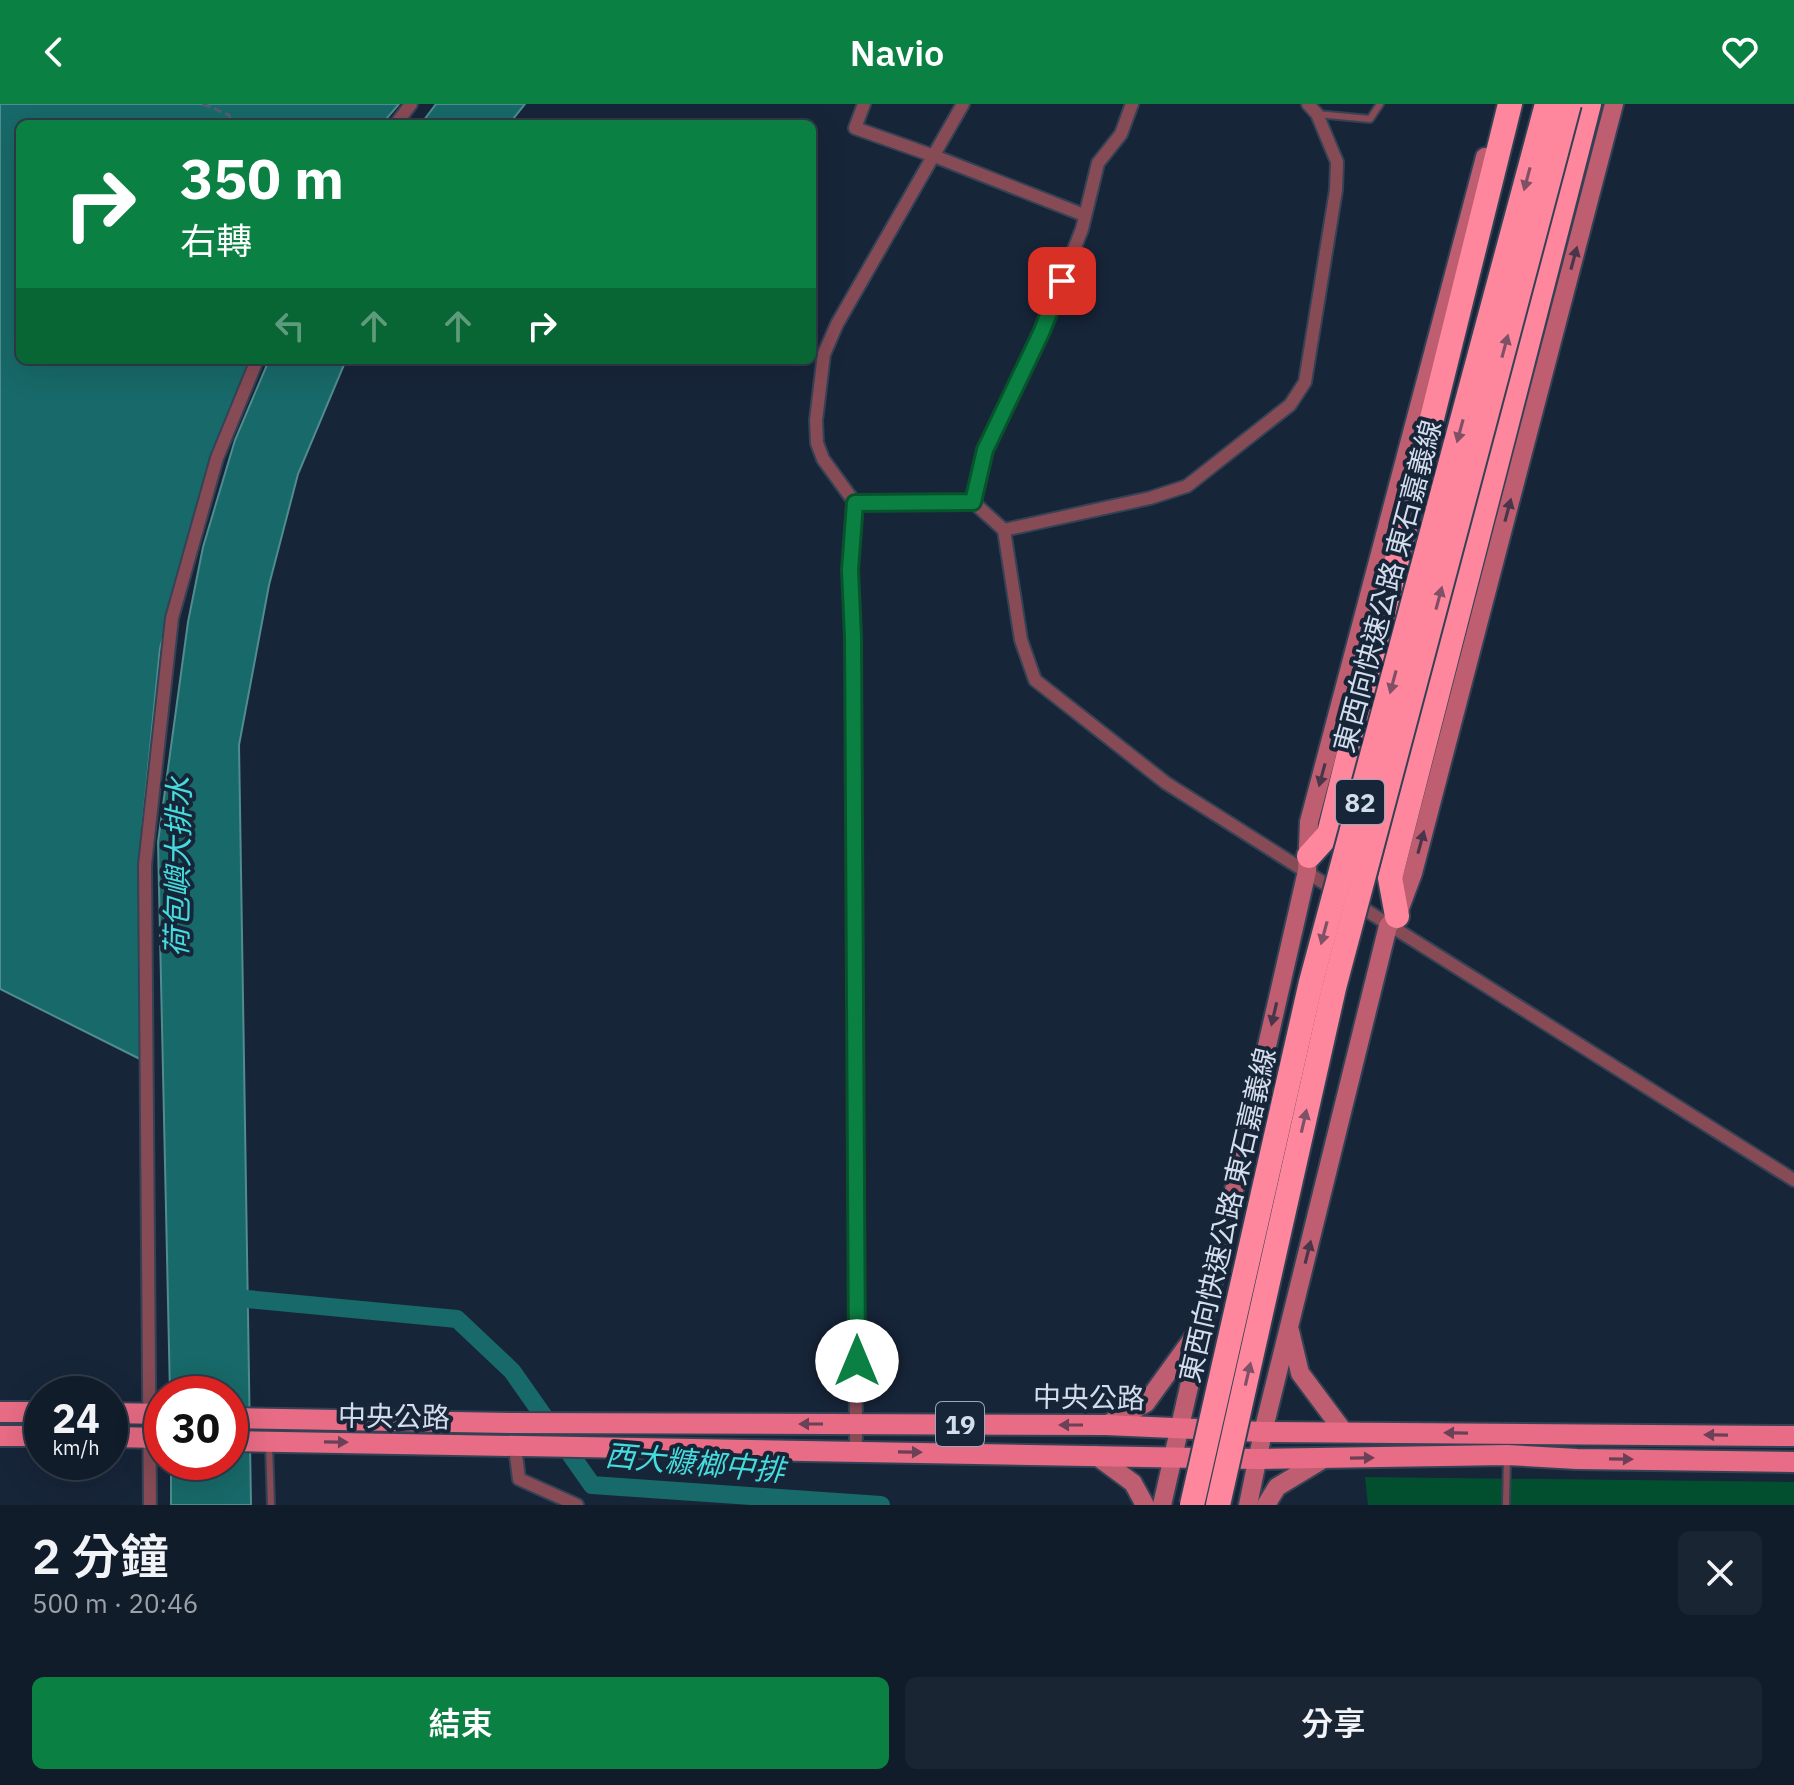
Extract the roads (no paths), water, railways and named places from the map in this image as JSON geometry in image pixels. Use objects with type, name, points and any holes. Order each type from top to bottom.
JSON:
[{"type":"highway","points":[[1308,863],[1329,834],[1510,104]]},
{"type":"highway","name":"東西向快速公路 東石嘉義線","points":[[1192,1505],[1311,982],[1547,104]]},
{"type":"highway","name":"東西向快速公路 東石嘉義線","points":[[1218,1505],[1334,988],[1569,104]]},
{"type":"highway","points":[[1392,921],[1390,878],[1589,104]]},
{"type":"main road","points":[[0,1412],[24,1412]]},
{"type":"main road","name":"中央公路","points":[[248,1419],[1106,1425],[1263,1432],[1794,1436]]},
{"type":"main road","points":[[1577,1434],[1577,1459]]},
{"type":"main road","points":[[0,1436],[24,1436]]},
{"type":"main road","name":"19","points":[[248,1442],[264,1442]]},
{"type":"main road","name":"中央公路","points":[[264,1442],[1257,1459],[1507,1455],[1794,1462]]},
{"type":"street","points":[[864,104],[855,128],[1084,215]]},
{"type":"street","points":[[856,1451],[853,653],[850,570],[855,503],[823,459],[817,443],[816,420],[824,354],[837,324],[963,104]]},
{"type":"street","points":[[973,502],[985,450],[1041,333],[1082,229],[1098,163],[1121,134],[1132,104]]},
{"type":"street","points":[[1162,1505],[1308,863],[1309,822],[1499,104]]},
{"type":"street","points":[[1248,1505],[1263,1432],[1392,921],[1413,873],[1614,104]]},
{"type":"street","points":[[1004,530],[1150,498],[1187,486],[1299,395],[1305,382],[1336,190],[1337,162],[1313,109]]},
{"type":"street","points":[[154,1376],[145,865],[172,618],[217,458],[255,364]]},
{"type":"street","points":[[855,503],[973,502],[1004,530],[1021,640],[1035,680],[1166,783],[1308,863],[1392,921],[1794,1180]]},
{"type":"street","points":[[1106,1425],[1146,1403],[1204,1322]]},
{"type":"street","points":[[1290,1328],[1300,1373],[1344,1432]]},
{"type":"street","points":[[521,1448],[519,1479],[577,1505]]},
{"type":"street","points":[[1095,1455],[1133,1483],[1145,1505]]},
{"type":"street","points":[[1266,1505],[1277,1487],[1325,1458]]},
{"type":"street","points":[[150,1505],[152,1480]]},
{"type":"lane","points":[[1313,109],[1370,119],[1380,104]]},
{"type":"lane","points":[[264,1442],[271,1505]]},
{"type":"lane","points":[[1506,1505],[1507,1455]]},
{"type":"water","points":[[0,104],[399,104],[385,120],[16,120],[16,364],[251,364],[230,408],[160,648],[142,829],[144,1061],[0,989]]},
{"type":"water","points":[[436,104],[525,104],[512,120],[424,120]]},
{"type":"water","name":"荷包嶼大排水","points":[[267,364],[344,364],[298,474],[269,585],[239,745],[251,1505],[171,1505],[171,1480],[248,1480],[248,1376],[170,1376],[158,842],[188,622],[203,547],[235,440]]},
{"type":"waterway","name":"西大糠榔中排","points":[[247,1299],[457,1319],[512,1371],[592,1485],[881,1505]]}]
